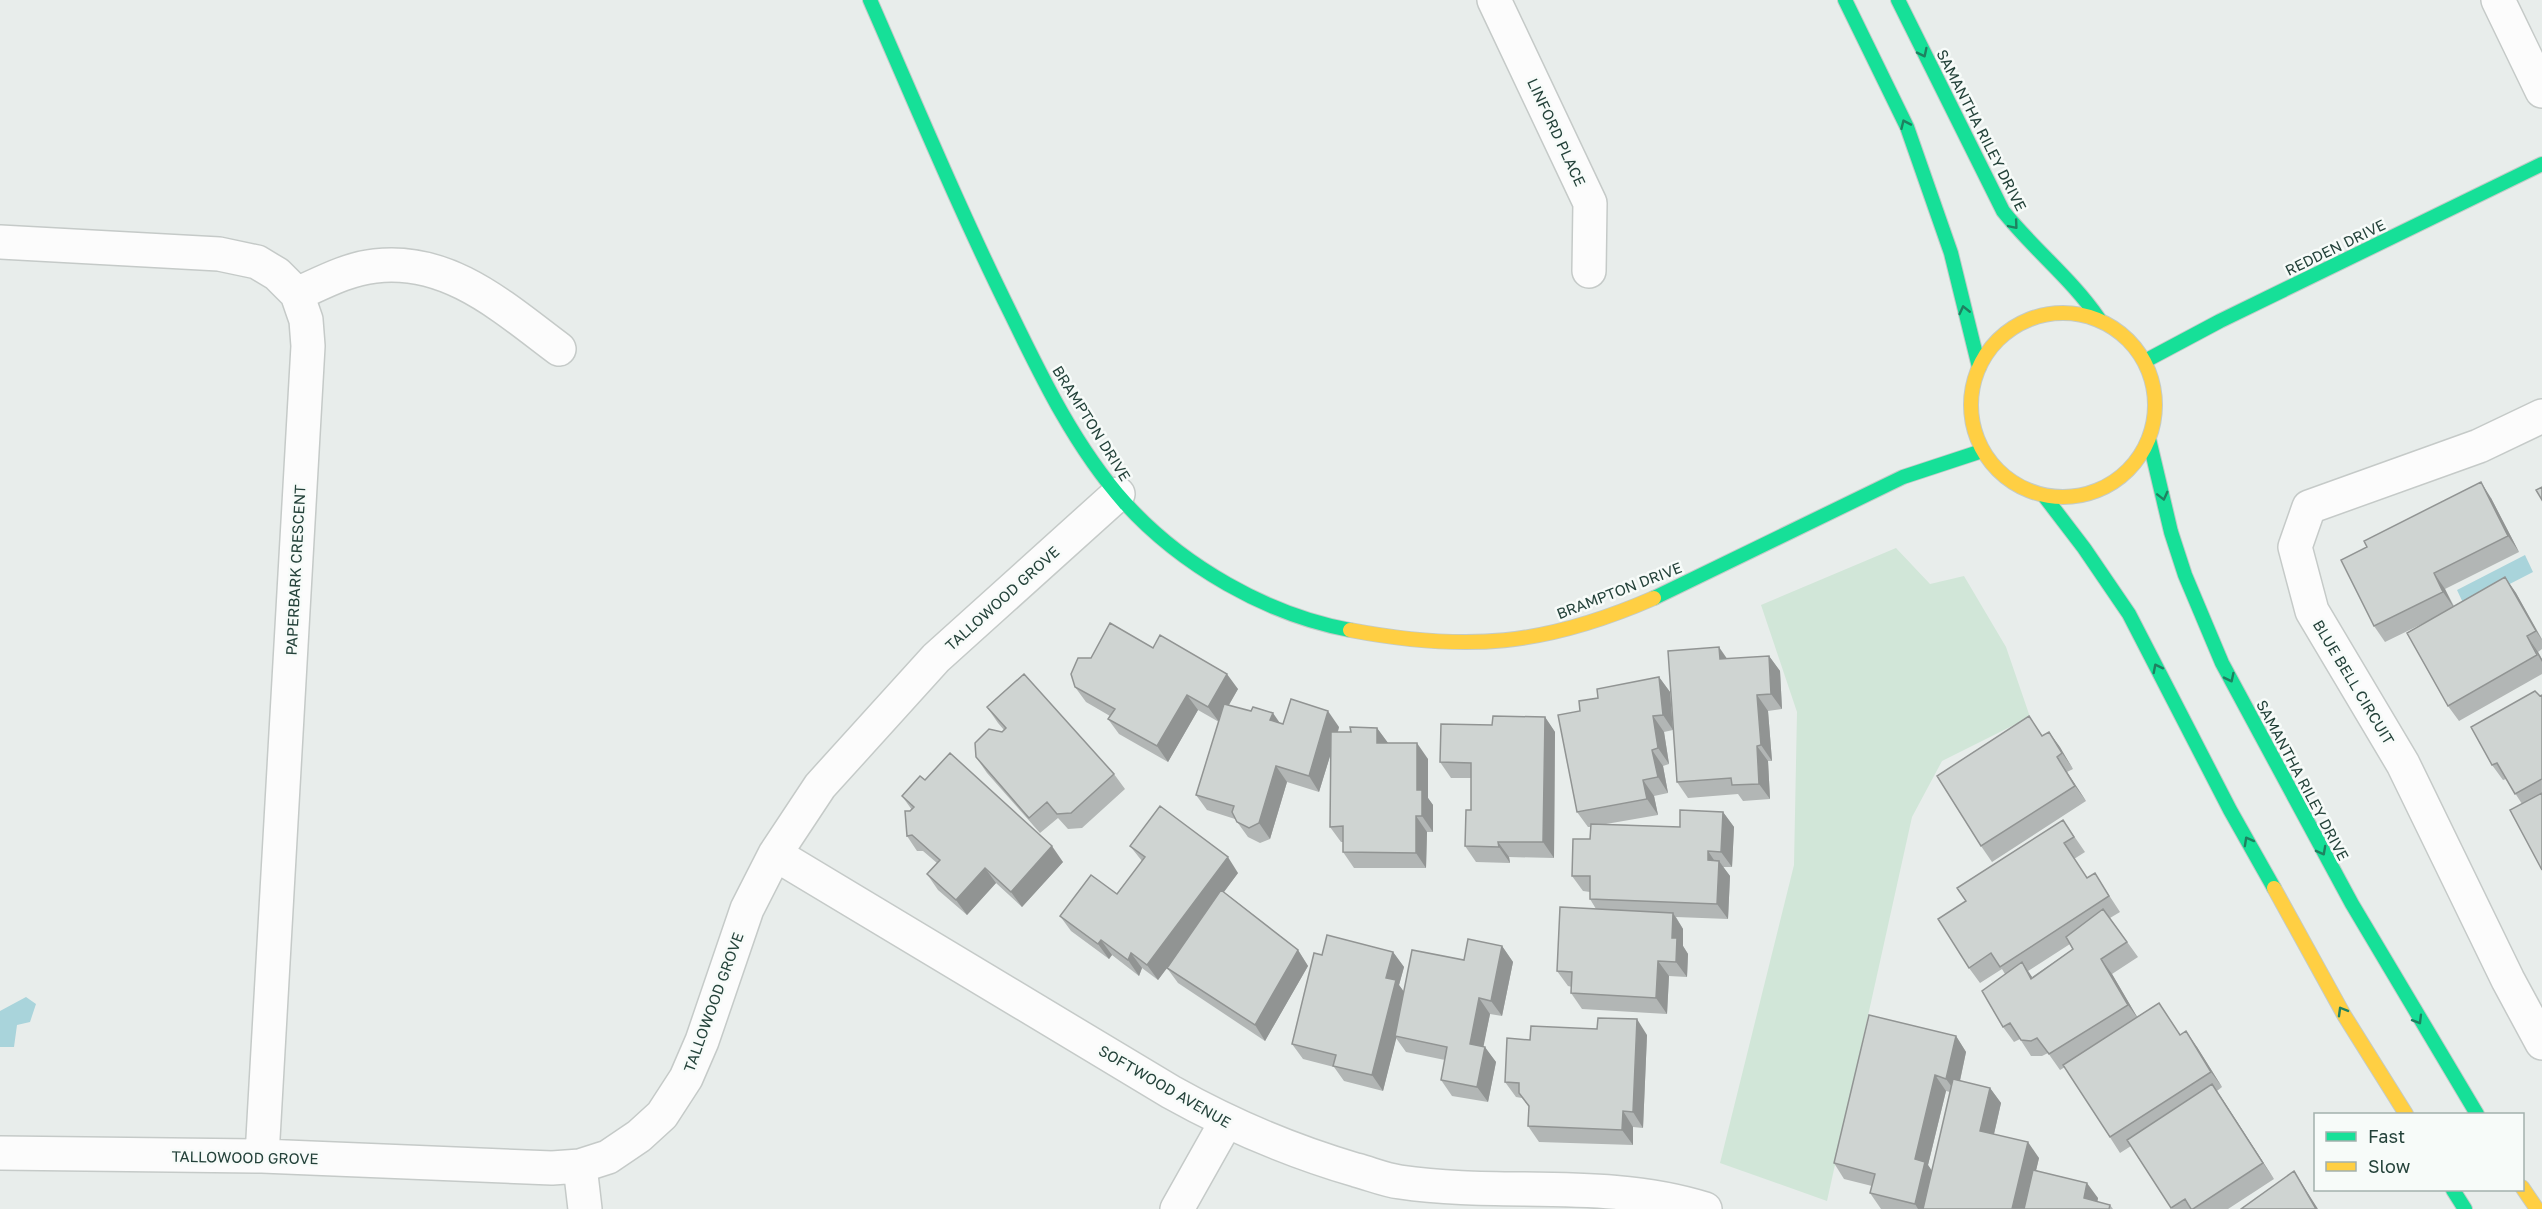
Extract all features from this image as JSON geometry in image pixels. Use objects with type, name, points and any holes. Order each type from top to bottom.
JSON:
[{"type":"main road","name":"BRAMPTON DRIVE","points":[[870,0],[974,239],[1041,374],[1077,437],[1118,494],[1146,524],[1180,551],[1238,588],[1311,622],[1387,639],[1482,642],[1523,639],[1560,632],[1656,596],[1906,476],[1982,451]]},
{"type":"main road","points":[[1845,0],[1907,128],[1951,253],[1979,367]]},
{"type":"main road","name":"SAMANTHA RILEY DRIVE","points":[[1898,0],[2003,211],[2014,226],[2088,302],[2099,319]]},
{"type":"main road","name":"REDDEN DRIVE","points":[[2145,361],[2220,321],[2542,164]]},
{"type":"main road","points":[[2071,313],[2099,319],[2125,336],[2145,361],[2154,386],[2155,413],[2149,439],[2137,461],[2118,479],[2096,492],[2071,498],[2045,497],[2020,487],[1999,472],[1982,451],[1972,424],[1971,394],[1979,367],[1994,343],[2017,325],[2043,315],[2071,313]]},
{"type":"main road","name":"SAMANTHA RILEY DRIVE","points":[[2149,439],[2175,546],[2200,611],[2229,676],[2330,867],[2420,1023],[2476,1113]]},
{"type":"main road","points":[[2045,497],[2084,548],[2129,614],[2230,810],[2332,994],[2405,1113]]},
{"type":"main road","points":[[2524,1189],[2537,1209]]},
{"type":"main road","points":[[2453,1191],[2465,1209]]},
{"type":"street","name":"LINFORD PLACE","points":[[1494,0],[1590,203],[1589,271]]},
{"type":"street","points":[[2498,0],[2542,92]]},
{"type":"street","name":"PAPERBARK CRESCENT","points":[[0,242],[219,254],[257,262],[277,274],[297,294],[306,320],[308,346],[262,1156]]},
{"type":"street","points":[[297,294],[342,274],[375,266],[415,265],[455,277],[496,302],[559,349]]},
{"type":"street","name":"BLUE BELL CIRCUIT","points":[[2538,1025],[2403,764],[2312,611],[2295,547],[2309,507],[2479,446],[2542,416]]},
{"type":"street","name":"TALLOWOOD GROVE","points":[[0,1153],[262,1156],[552,1168],[580,1166],[608,1157],[639,1136],[662,1115],[686,1078],[702,1041],[747,909],[775,854],[820,786],[936,658],[1118,494]]},
{"type":"street","name":"SOFTWOOD AVENUE","points":[[775,854],[1171,1092],[1226,1122],[1289,1148],[1398,1182],[1459,1188],[1617,1194],[1687,1206]]},
{"type":"street","points":[[1177,1209],[1226,1122]]},
{"type":"street","points":[[580,1166],[585,1209]]},
{"type":"green space","points":[[1896,548],[1930,584],[1964,576],[2006,647],[2030,717],[1942,761],[1912,817],[1827,1201],[1720,1163],[1794,865],[1797,712],[1761,605]]},
{"type":"water","points":[[2525,555],[2533,572],[2465,607],[2457,590]]},
{"type":"water","points":[[26,997],[36,1004],[30,1022],[17,1025],[14,1047],[0,1047],[0,1011]]},
{"type":"building","points":[[2481,482],[2508,536],[2434,573],[2443,592],[2374,626],[2341,560],[2367,547],[2364,541]]},
{"type":"building","points":[[2542,487],[2542,500],[2536,490]]},
{"type":"building","points":[[2505,577],[2536,631],[2527,636],[2537,655],[2448,706],[2407,633]]},
{"type":"building","points":[[1110,623],[1153,648],[1160,635],[1227,674],[1208,707],[1187,695],[1157,746],[1108,719],[1115,709],[1075,687],[1071,674],[1078,658],[1091,658]]},
{"type":"building","points":[[1719,647],[1720,659],[1769,656],[1771,694],[1757,695],[1761,745],[1757,746],[1759,784],[1732,785],[1731,778],[1677,782],[1668,651]]},
{"type":"building","points":[[1024,674],[1114,774],[1071,813],[1057,814],[1047,802],[1029,818],[976,757],[975,743],[989,729],[1002,732],[1006,728],[987,707]]},
{"type":"building","points":[[1659,677],[1663,715],[1653,716],[1658,748],[1652,750],[1658,777],[1643,780],[1647,799],[1577,812],[1558,715],[1580,711],[1579,701],[1598,698],[1597,689]]},
{"type":"building","points":[[2535,691],[2540,696],[2542,695],[2542,779],[2515,794],[2497,763],[2492,765],[2471,727]]},
{"type":"building","points":[[1291,699],[1328,711],[1309,776],[1276,766],[1259,823],[1249,828],[1237,822],[1232,812],[1234,806],[1196,795],[1224,704],[1251,711],[1253,707],[1273,713],[1270,720],[1283,724]]},
{"type":"building","points":[[1493,716],[1545,717],[1543,842],[1498,842],[1499,847],[1465,846],[1466,810],[1471,810],[1471,763],[1440,762],[1441,724],[1492,725]]},
{"type":"building","points":[[2029,716],[2042,736],[2049,732],[2062,753],[2057,757],[2075,786],[1981,846],[1937,776]]},
{"type":"building","points":[[1350,727],[1377,728],[1377,743],[1417,743],[1417,790],[1422,790],[1422,816],[1416,816],[1416,853],[1343,852],[1343,826],[1330,827],[1331,732],[1351,732]]},
{"type":"building","points":[[950,753],[1052,846],[1011,892],[985,868],[956,900],[927,874],[940,860],[912,835],[907,836],[905,811],[910,811],[914,807],[902,796],[920,776],[925,780]]},
{"type":"building","points":[[2542,793],[2542,870],[2510,810]]},
{"type":"building","points":[[1160,806],[1228,857],[1147,965],[1131,953],[1128,960],[1101,940],[1098,944],[1060,916],[1091,875],[1117,894],[1145,857],[1130,846]]},
{"type":"building","points":[[1680,810],[1723,812],[1721,852],[1708,851],[1708,860],[1719,861],[1717,904],[1590,899],[1590,876],[1572,876],[1573,839],[1590,839],[1591,824],[1680,827]]},
{"type":"building","points":[[2063,820],[2074,837],[2064,843],[2087,878],[2095,873],[2109,896],[2000,967],[1991,953],[1969,968],[1938,919],[1966,901],[1957,888]]},
{"type":"building","points":[[1221,890],[1298,950],[1255,1025],[1167,968]]},
{"type":"building","points":[[1560,907],[1673,913],[1672,938],[1677,938],[1676,962],[1658,961],[1656,998],[1571,993],[1572,972],[1557,971]]},
{"type":"building","points":[[2103,909],[2127,942],[2101,959],[2128,1005],[2049,1054],[2037,1038],[2031,1041],[2021,1040],[2010,1023],[2003,1027],[1982,991],[2022,962],[2031,979],[2073,949],[2066,937]]},
{"type":"building","points":[[1327,935],[1393,952],[1386,978],[1396,980],[1372,1075],[1333,1066],[1336,1055],[1292,1044],[1314,953],[1322,955]]},
{"type":"building","points":[[1468,939],[1502,946],[1491,1001],[1479,998],[1470,1044],[1485,1047],[1477,1087],[1441,1080],[1447,1047],[1395,1036],[1412,950],[1464,960]]},
{"type":"building","points":[[2159,1003],[2180,1035],[2186,1031],[2211,1072],[2110,1137],[2063,1065]]},
{"type":"building","points":[[1869,1015],[1956,1036],[1946,1079],[1935,1075],[1915,1159],[1925,1162],[1915,1204],[1870,1193],[1875,1174],[1834,1163]]},
{"type":"building","points":[[1598,1018],[1637,1019],[1633,1112],[1623,1111],[1622,1130],[1528,1126],[1529,1106],[1519,1093],[1519,1083],[1505,1082],[1507,1038],[1530,1040],[1531,1026],[1597,1029]]},
{"type":"building","points":[[1953,1079],[1990,1088],[1980,1131],[2028,1142],[2012,1209],[1923,1209]]},
{"type":"building","points":[[2212,1084],[2263,1163],[2193,1209],[2185,1199],[2171,1208],[2127,1140]]},
{"type":"building","points":[[2033,1170],[2087,1183],[2084,1198],[2110,1205],[2109,1209],[2024,1209]]},
{"type":"building","points":[[2294,1171],[2316,1209],[2241,1209]]},
{"type":"traffic: fast","points":[[870,0],[956,197],[1023,339],[1062,413],[1107,482],[1147,526],[1172,547],[1227,584],[1288,613],[1350,630]]},
{"type":"traffic: fast","points":[[1845,0],[1907,127],[1951,253],[1979,367]]},
{"type":"traffic: fast","points":[[1898,0],[2003,211],[2077,291],[2099,319]]},
{"type":"traffic: fast","points":[[2145,361],[2220,321],[2542,164]]},
{"type":"traffic: fast","points":[[2149,439],[2171,532],[2185,575],[2222,663],[2352,904],[2476,1113]]},
{"type":"traffic: fast","points":[[1654,598],[1903,477],[1982,451]]},
{"type":"traffic: fast","points":[[2045,497],[2084,548],[2129,614],[2230,810],[2274,888]]},
{"type":"traffic: fast","points":[[2454,1191],[2465,1209]]},
{"type":"traffic: slow","points":[[2063,313],[2098,320],[2128,340],[2148,370],[2155,405],[2148,440],[2128,470],[2098,490],[2063,497],[2028,490],[1998,470],[1978,440],[1971,405],[1978,370],[1998,340],[2028,320],[2063,313]]},
{"type":"traffic: slow","points":[[1350,630],[1431,641],[1504,640],[1540,635],[1576,626],[1654,598]]},
{"type":"traffic: slow","points":[[2274,888],[2344,1015],[2405,1113]]},
{"type":"traffic: slow","points":[[2524,1190],[2537,1209]]}]
